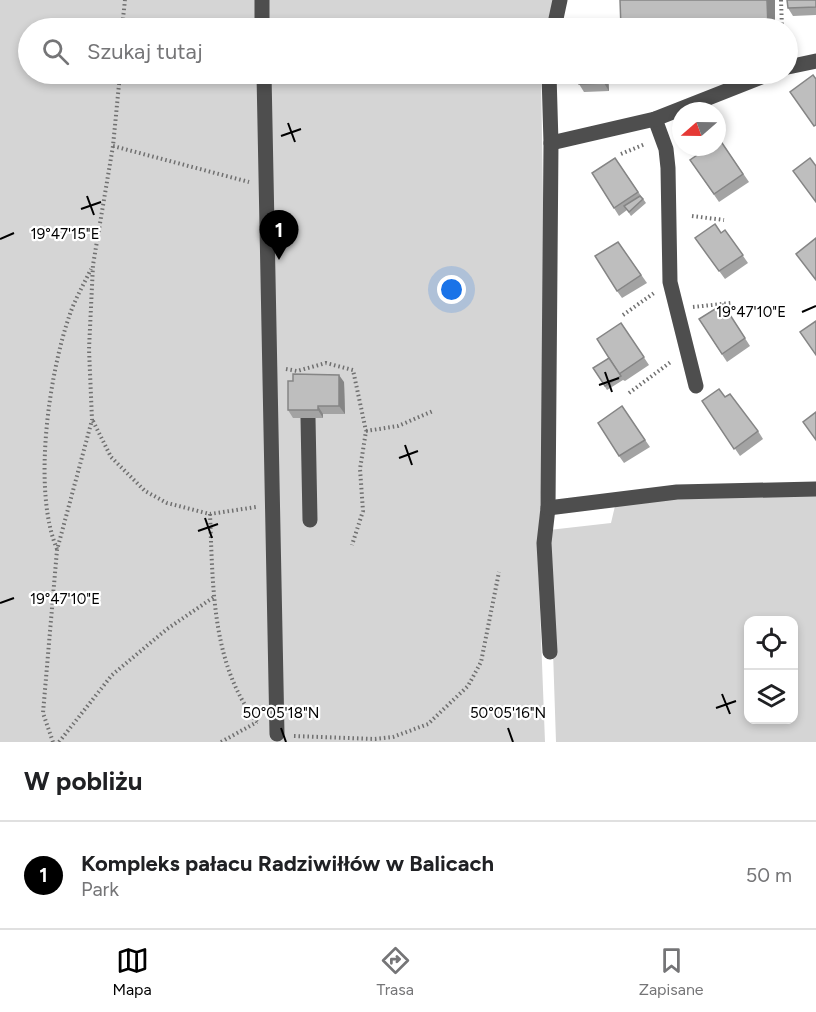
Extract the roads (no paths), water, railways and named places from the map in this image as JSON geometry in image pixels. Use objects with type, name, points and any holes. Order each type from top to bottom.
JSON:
[{"type":"street","points":[[262,0],[262,18]]},
{"type":"street","points":[[556,18],[560,0]]},
{"type":"street","points":[[798,65],[816,61]]},
{"type":"street","points":[[264,84],[277,734]]},
{"type":"street","points":[[549,84],[551,143],[548,508],[544,543],[550,652]]},
{"type":"street","points":[[551,143],[655,119],[744,84]]},
{"type":"street","points":[[655,119],[663,138],[668,168],[670,282],[696,387]]},
{"type":"street","points":[[308,418],[310,520]]},
{"type":"street","points":[[548,508],[677,492],[816,489]]},
{"type":"place","name":"Kompleks pałacu Radziwiłłów w Balicach","points":[[279,260]]}]
